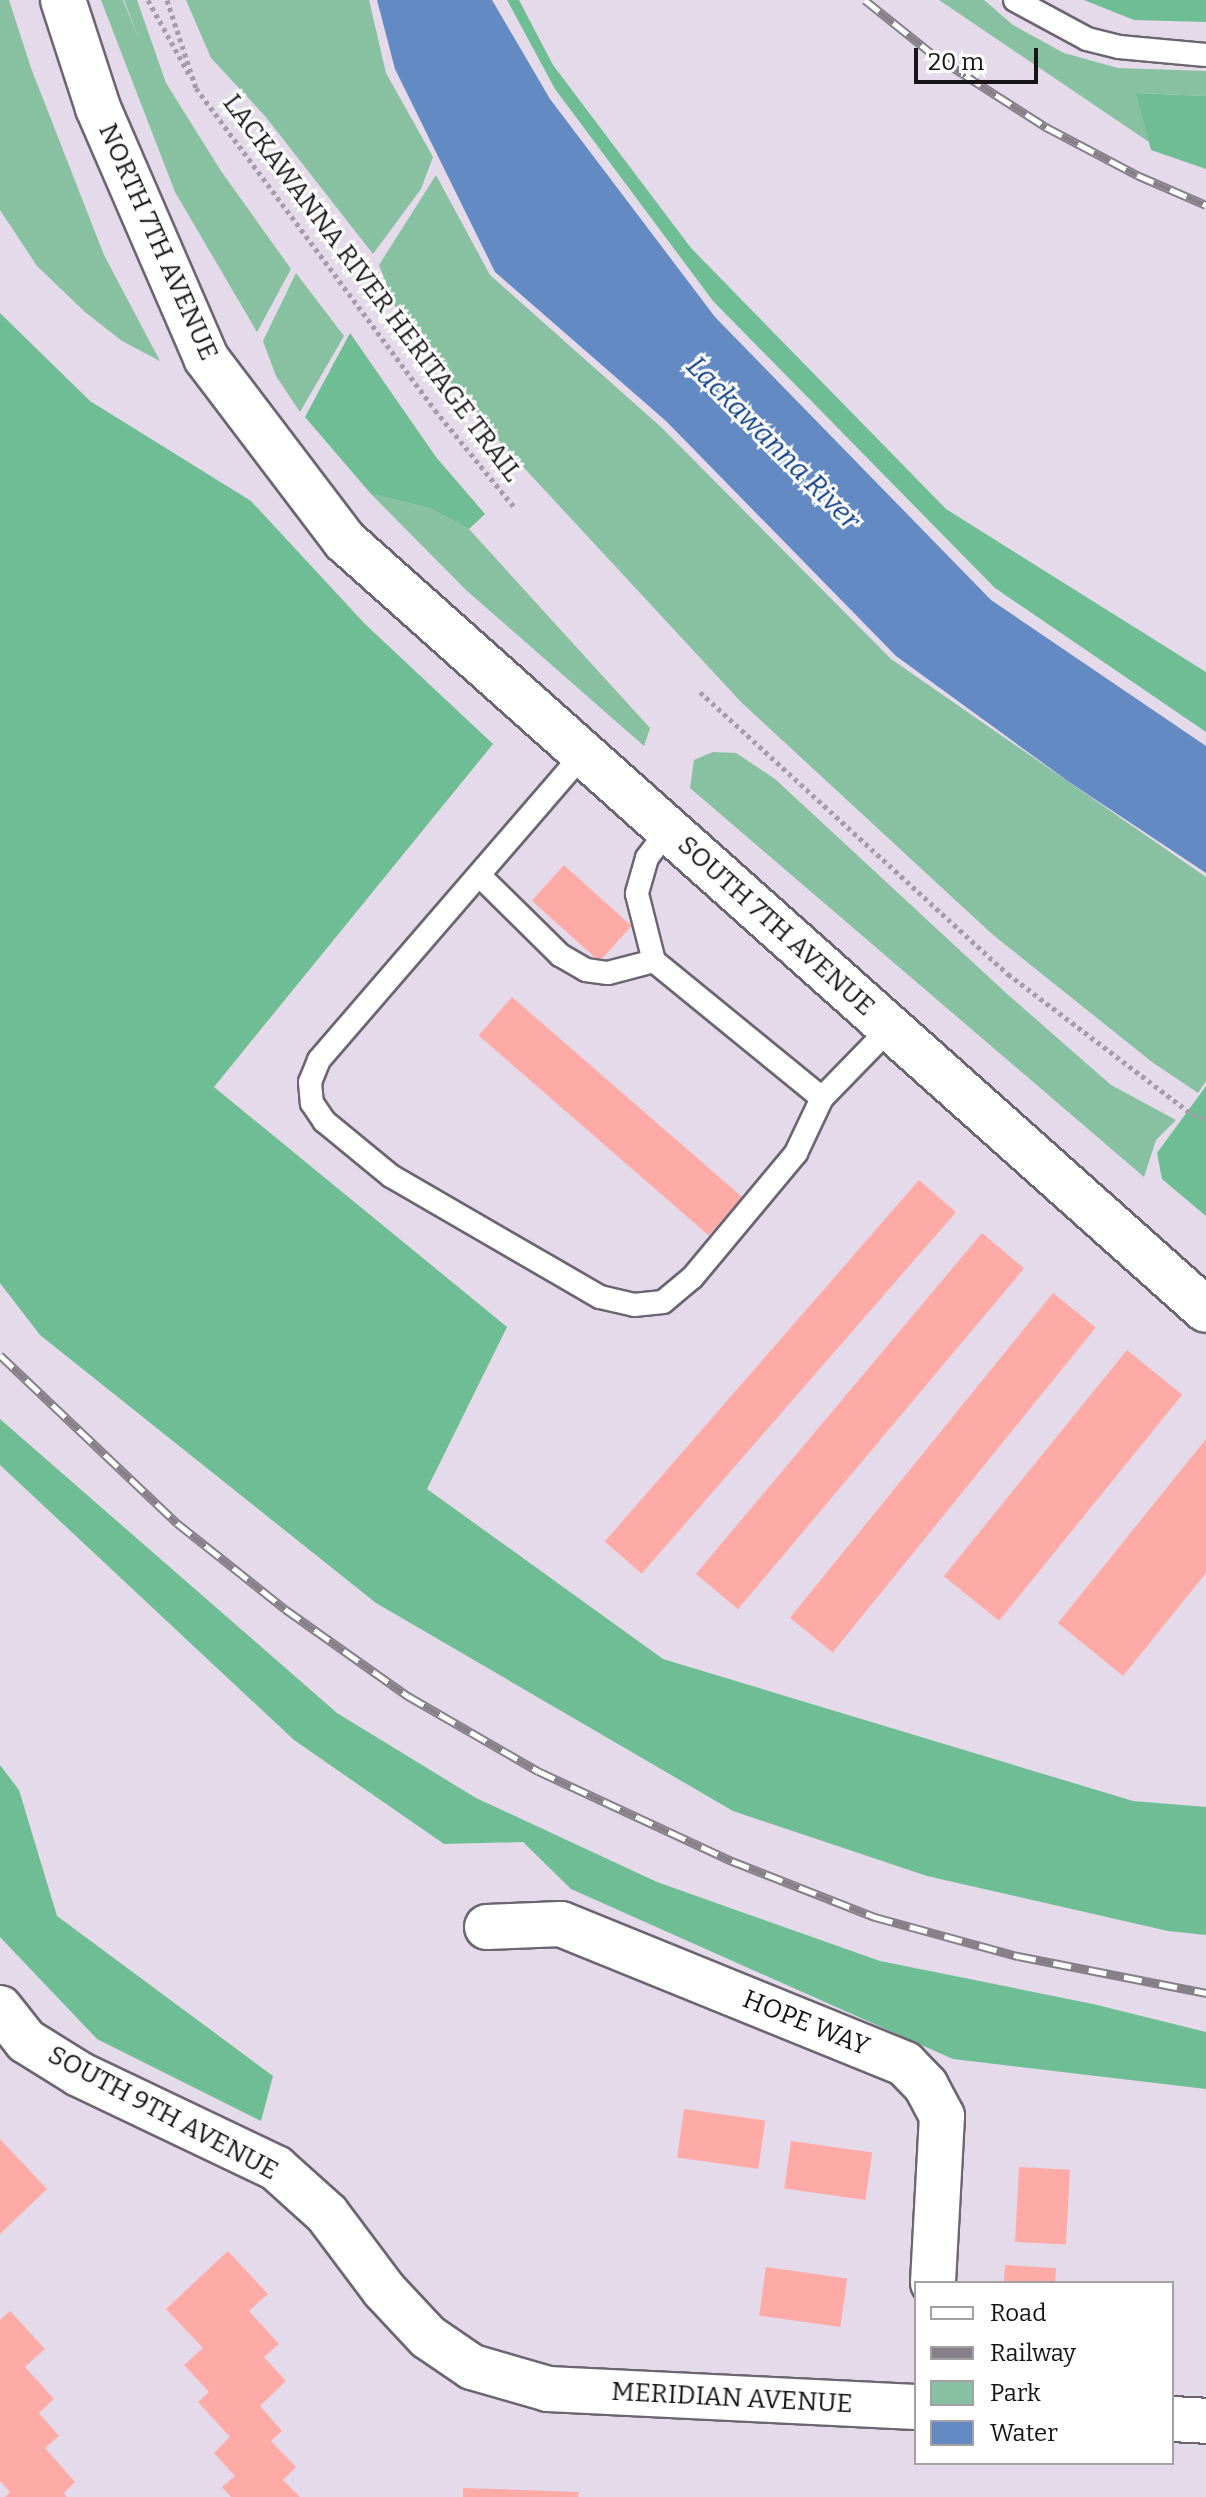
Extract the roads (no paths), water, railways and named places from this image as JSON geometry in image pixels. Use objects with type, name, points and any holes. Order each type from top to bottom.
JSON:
[{"type":"street","name":"NORTH 7TH AVENUE","points":[[63,0],[98,108],[206,358],[345,541]]},
{"type":"street","name":"SOUTH 7TH AVENUE","points":[[345,541],[1206,1310]]},
{"type":"street","name":"HOPE WAY","points":[[487,1927],[561,1924],[905,2064],[926,2086],[942,2116],[933,2281]]},
{"type":"street","name":"SOUTH 9TH AVENUE","points":[[0,2008],[26,2041],[79,2074],[276,2168],[327,2214],[384,2290],[428,2337],[472,2367],[548,2389]]},
{"type":"street","name":"MERIDIAN AVENUE","points":[[548,2389],[914,2407]]},
{"type":"street","points":[[1174,2419],[1206,2421]]},
{"type":"lane","points":[[1015,0],[1087,39],[1119,47],[1206,55]]},
{"type":"lane","points":[[583,754],[319,1060],[310,1082],[312,1103],[324,1121],[391,1176],[600,1297],[634,1305],[663,1302],[692,1278],[796,1153],[822,1098],[890,1028]]},
{"type":"lane","points":[[668,830],[647,858],[637,894],[654,961],[822,1098]]},
{"type":"lane","points":[[479,875],[560,955],[586,970],[608,973],[654,961]]},
{"type":"water","name":"Lackawanna River","points":[[377,0],[492,0],[550,99],[715,317],[991,600],[1206,746],[1206,873],[1069,782],[896,656],[666,421],[495,272],[395,69]]},
{"type":"railway","points":[[865,0],[935,56],[1046,127],[1137,175],[1206,205]]},
{"type":"railway","points":[[0,1355],[177,1523],[285,1609],[408,1696],[538,1771],[732,1861],[875,1917],[1018,1956],[1206,1993]]}]
